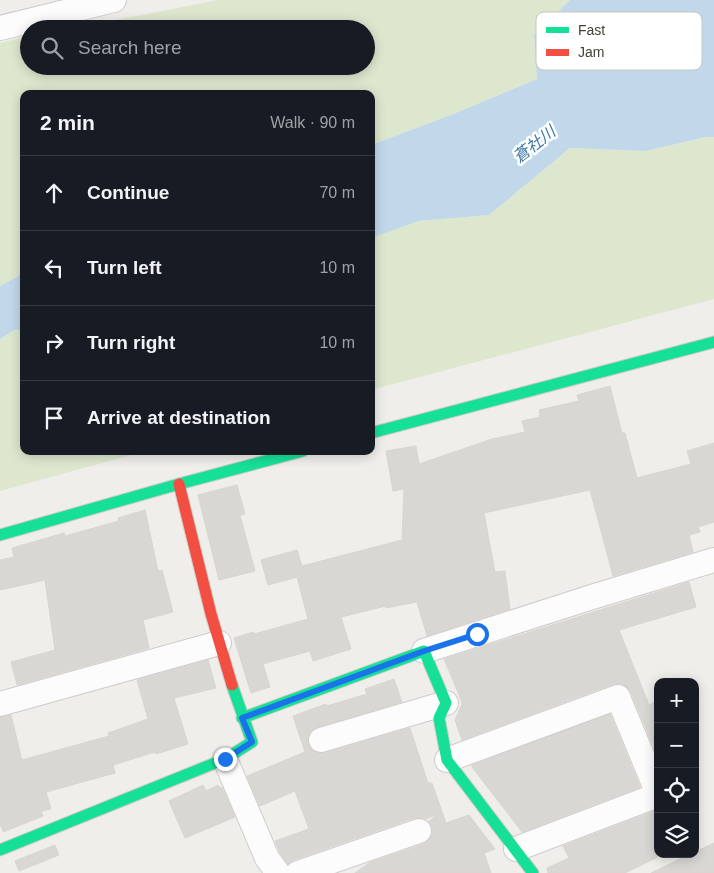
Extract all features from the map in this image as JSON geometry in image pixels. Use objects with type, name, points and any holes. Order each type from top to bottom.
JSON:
[{"type":"street","points":[[33,20],[114,0]]},
{"type":"street","points":[[0,28],[20,23]]},
{"type":"street","points":[[375,432],[714,342]]},
{"type":"street","points":[[0,535],[288,455]]},
{"type":"street","points":[[0,850],[225,759],[252,742],[242,718],[219,643],[179,484]]},
{"type":"street","points":[[242,718],[424,651],[714,560]]},
{"type":"street","points":[[0,704],[219,643]]},
{"type":"street","points":[[424,651],[446,703],[439,718],[447,760],[533,873]]},
{"type":"street","points":[[447,760],[618,697],[654,784]]},
{"type":"street","points":[[320,740],[446,703]]},
{"type":"street","points":[[225,759],[267,858],[278,873]]},
{"type":"street","points":[[516,849],[654,796]]},
{"type":"street","points":[[298,873],[419,831]]},
{"type":"green space","points":[[218,0],[570,0],[558,12],[536,12],[536,33],[534,35],[537,79],[456,113],[375,143],[375,90],[20,90],[20,275],[0,286],[0,43],[20,38],[20,75],[375,75],[375,20],[115,20]]},
{"type":"green space","points":[[706,137],[714,137],[714,299],[375,389],[375,235],[419,221],[489,215],[570,148],[646,151]]},
{"type":"green space","points":[[16,329],[20,330],[20,455],[131,455],[0,491],[0,339]]},
{"type":"water","name":"蒼社川","points":[[570,0],[714,0],[714,137],[706,137],[646,151],[570,148],[489,215],[419,221],[375,237],[375,143],[456,113],[537,79],[536,70],[702,70],[702,12],[558,12]]},
{"type":"water","points":[[536,33],[536,64],[534,35]]},
{"type":"water","points":[[20,275],[20,330],[16,329],[0,339],[0,286]]},
{"type":"building","points":[[610,386],[622,433],[625,433],[637,478],[691,464],[687,451],[714,443],[714,522],[698,527],[700,532],[689,535],[693,552],[613,576],[590,490],[484,513],[495,572],[505,571],[510,609],[427,636],[417,602],[386,608],[386,606],[341,617],[351,649],[313,661],[310,651],[263,664],[270,687],[251,693],[234,638],[308,619],[297,577],[268,585],[261,560],[297,550],[302,566],[402,540],[404,489],[393,491],[386,451],[416,446],[419,464],[492,439],[525,432],[522,421],[540,417],[539,410],[579,401],[577,395]]},
{"type":"building","points":[[237,485],[245,514],[240,515],[255,571],[219,580],[198,495]]},
{"type":"building","points":[[145,510],[158,571],[162,570],[173,612],[143,620],[149,648],[17,685],[11,662],[55,650],[45,580],[0,590],[0,560],[14,557],[12,548],[64,533],[65,536],[119,521],[118,518]]},
{"type":"building","points":[[689,582],[696,607],[619,630],[649,705],[654,703],[654,747],[631,692],[620,683],[462,740],[455,720],[462,704],[444,659]]},
{"type":"building","points":[[208,660],[216,688],[174,698],[188,744],[113,765],[115,773],[46,792],[51,809],[41,811],[43,816],[3,832],[0,824],[0,717],[11,715],[22,760],[109,736],[108,733],[148,719],[137,680]]},
{"type":"building","points":[[394,679],[402,702],[317,727],[308,736],[308,744],[317,753],[325,753],[410,728],[428,783],[432,783],[446,823],[469,815],[495,849],[484,853],[491,873],[355,873],[369,863],[424,844],[433,833],[429,821],[439,814],[425,819],[414,818],[293,860],[288,864],[279,851],[275,841],[309,829],[295,791],[260,806],[247,776],[305,752],[293,716],[326,704],[327,706],[367,694],[365,689]]},
{"type":"building","points":[[610,714],[640,787],[522,832],[472,767],[472,765]]},
{"type":"building","points":[[203,785],[206,791],[218,785],[220,788],[222,787],[235,817],[185,838],[169,801]]},
{"type":"building","points":[[654,812],[654,858],[656,858],[625,873],[548,873],[547,868],[569,858],[563,846]]},
{"type":"building","points":[[714,843],[714,873],[651,873],[682,858],[699,858],[699,850]]},
{"type":"building","points":[[55,845],[59,855],[19,871],[15,861]]},
{"type":"traffic: fast","points":[[375,432],[714,342]]},
{"type":"traffic: fast","points":[[0,535],[288,455]]},
{"type":"traffic: fast","points":[[242,718],[424,651],[446,703],[439,718],[447,760],[533,873]]},
{"type":"traffic: fast","points":[[0,850],[225,759],[252,742],[232,685]]},
{"type":"traffic: jam","points":[[179,484],[211,614],[232,685]]},
{"type":"route","points":[[225,759],[252,742],[242,718],[424,651],[477,634]]}]
